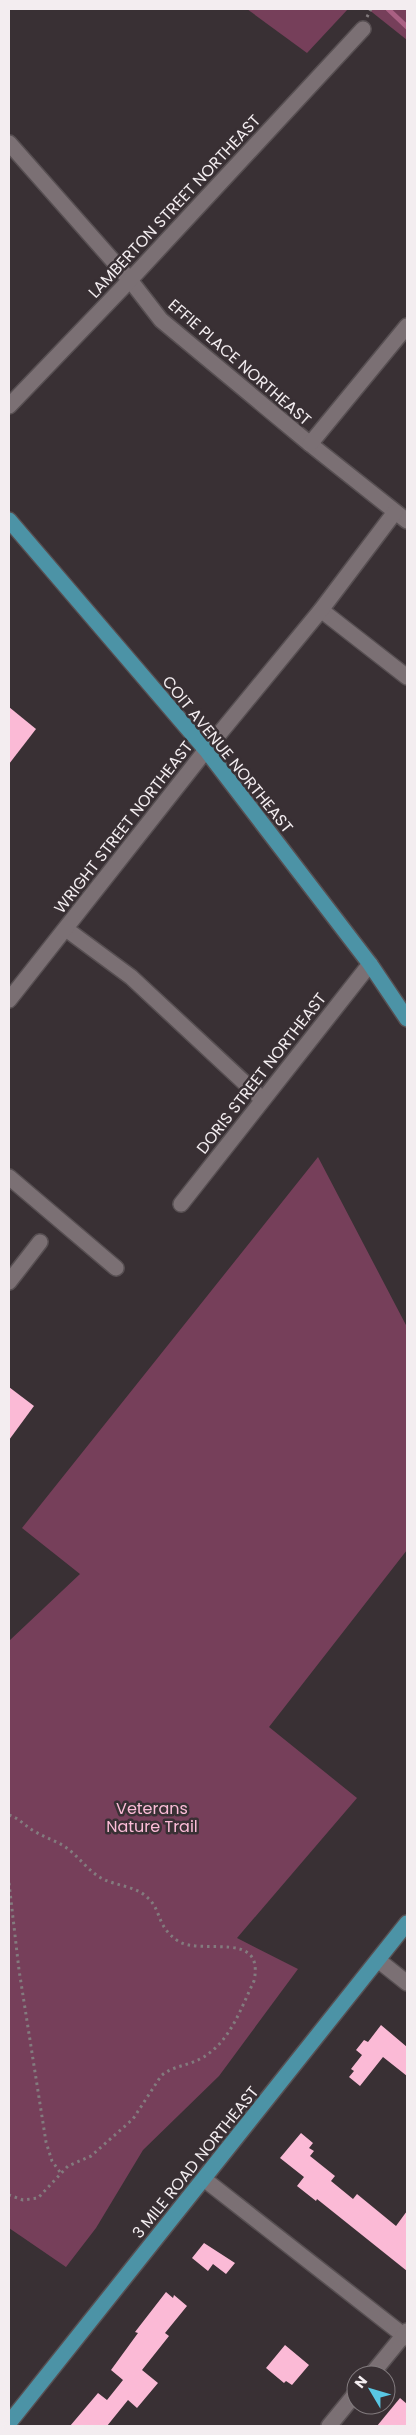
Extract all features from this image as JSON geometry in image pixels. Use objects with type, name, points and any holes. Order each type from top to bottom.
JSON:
[{"type":"main road","name":"COIT AVENUE NORTHEAST","points":[[9,520],[206,750],[370,964],[407,1019]]},
{"type":"main road","name":"3 MILE ROAD NORTHEAST","points":[[9,2422],[407,1923]]},
{"type":"street","name":"LAMBERTON STREET NORTHEAST","points":[[9,406],[130,280],[363,29]]},
{"type":"street","name":"EFFIE PLACE NORTHEAST","points":[[9,143],[130,280],[161,320],[401,517]]},
{"type":"street","points":[[310,444],[407,326]]},
{"type":"street","name":"WRIGHT STREET NORTHEAST","points":[[9,1000],[206,750],[321,610],[401,517]]},
{"type":"street","points":[[321,610],[407,677]]},
{"type":"street","points":[[66,929],[131,977],[262,1099]]},
{"type":"street","name":"DORIS STREET NORTHEAST","points":[[181,1204],[370,964]]},
{"type":"street","points":[[9,1177],[116,1268]]},
{"type":"street","points":[[9,1282],[40,1242]]},
{"type":"street","points":[[378,1960],[407,1983]]},
{"type":"street","points":[[204,2179],[406,2335],[380,2365]]},
{"type":"street","points":[[329,2426],[346,2405]]},
{"type":"path","points":[[9,1814],[34,1831],[66,1847],[98,1876],[141,1892],[153,1904],[166,1931],[181,1942],[196,1947],[222,1945],[239,1948],[246,1952],[255,1964],[254,1981],[223,2042],[201,2058],[167,2070],[161,2076],[133,2119],[91,2156],[76,2161],[60,2172],[38,2198],[23,2200],[9,2194]]},
{"type":"path","points":[[9,1882],[20,1980],[46,2142],[52,2161],[60,2172]]},
{"type":"green space","points":[[247,9],[348,9],[307,53]]},
{"type":"green space","points":[[368,9],[407,9],[407,40]]},
{"type":"green space","name":"Veterans Nature Trail","points":[[318,1157],[407,1327],[407,1550],[269,1727],[357,1798],[237,1938],[298,1969],[219,2076],[143,2150],[96,2228],[66,2267],[9,2228],[9,1641],[80,1574],[22,1528]]},
{"type":"building","points":[[9,707],[36,729],[9,764]]},
{"type":"building","points":[[9,1387],[34,1406],[9,1440]]},
{"type":"building","points":[[381,2025],[407,2047],[407,2076],[383,2057],[360,2086],[349,2077],[354,2071],[351,2069],[362,2055],[356,2050],[364,2040],[368,2042]]},
{"type":"building","points":[[301,2133],[313,2143],[309,2148],[314,2151],[310,2156],[335,2176],[331,2181],[353,2199],[357,2194],[396,2226],[407,2211],[407,2271],[317,2199],[316,2201],[297,2186],[304,2177],[280,2158]]},
{"type":"building","points":[[204,2243],[235,2263],[226,2274],[213,2264],[208,2271],[192,2258]]},
{"type":"building","points":[[166,2292],[173,2298],[174,2295],[187,2306],[165,2333],[169,2336],[142,2370],[158,2383],[137,2408],[128,2400],[107,2426],[70,2426],[98,2393],[107,2400],[123,2380],[111,2370],[138,2333],[135,2332]]},
{"type":"building","points":[[285,2345],[309,2365],[292,2385],[286,2381],[284,2383],[266,2368]]},
{"type":"building","points":[[400,2398],[407,2404],[407,2426],[377,2426],[386,2415],[396,2415],[396,2403]]},
{"type":"waterway","points":[[388,9],[407,27]]}]
